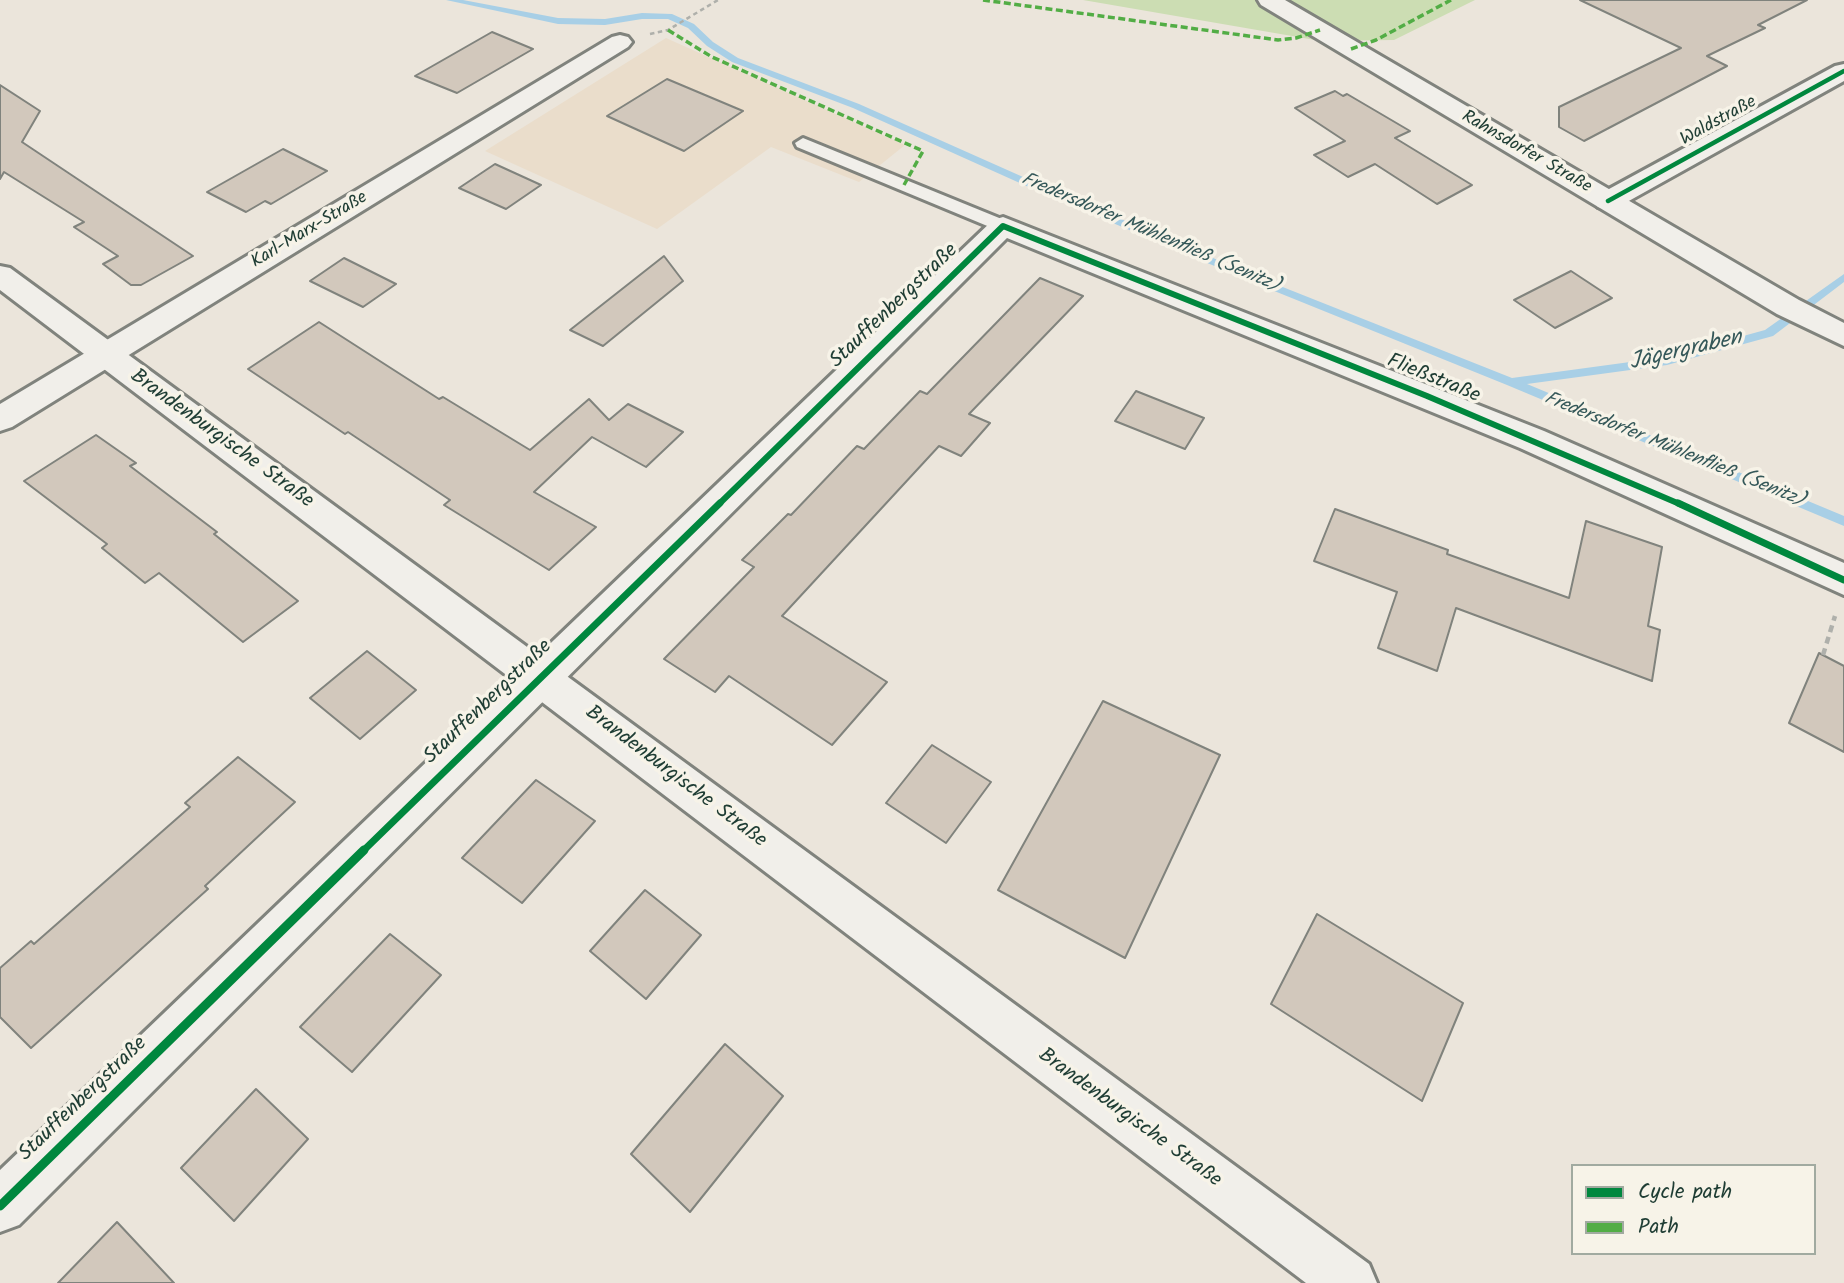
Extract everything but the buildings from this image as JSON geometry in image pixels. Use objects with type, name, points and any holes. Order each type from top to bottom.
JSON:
[{"type":"street","name":"Rahnsdorfer Straße","points":[[1269,0],[1788,307],[1844,336]]},
{"type":"street","name":"Karl-Marx-Straße","points":[[0,418],[620,42]]},
{"type":"street","name":"Waldstraße","points":[[1608,201],[1844,71]]},
{"type":"street","name":"Fließstraße","points":[[1003,226],[1502,427],[1757,538],[1844,580]]},
{"type":"street","name":"Stauffenbergstraße","points":[[0,1206],[1003,226]]},
{"type":"street","name":"Brandenburgische Straße","points":[[0,275],[1350,1283]]},
{"type":"lane","points":[[803,143],[1003,226]]},
{"type":"path","points":[[668,30],[718,0]]},
{"type":"path","points":[[1823,655],[1836,612]]},
{"type":"shaded area","points":[[666,38],[905,145],[859,182],[771,147],[657,229],[485,151]]},
{"type":"green space","points":[[1083,0],[1475,0],[1394,40],[1321,41]]},
{"type":"waterway","name":"Fredersdorfer Mühlenfließ (Senitz)","points":[[450,0],[558,21],[605,22],[642,16],[669,16],[691,26],[710,44],[735,60],[856,106],[1046,191],[1261,282],[1511,382],[1844,521]]},
{"type":"waterway","name":"Jägergraben","points":[[1512,382],[1667,361],[1769,333],[1844,277]]},
{"type":"marked path","points":[[983,0],[1278,40],[1296,38],[1320,30]]},
{"type":"marked path","points":[[1351,49],[1376,40],[1451,0]]},
{"type":"marked path","points":[[668,30],[712,57],[923,151],[904,185]]},
{"type":"cycle path","points":[[1608,201],[1844,71]]},
{"type":"cycle path","points":[[0,1206],[1003,226],[1532,439],[1637,484],[1844,580]]}]
